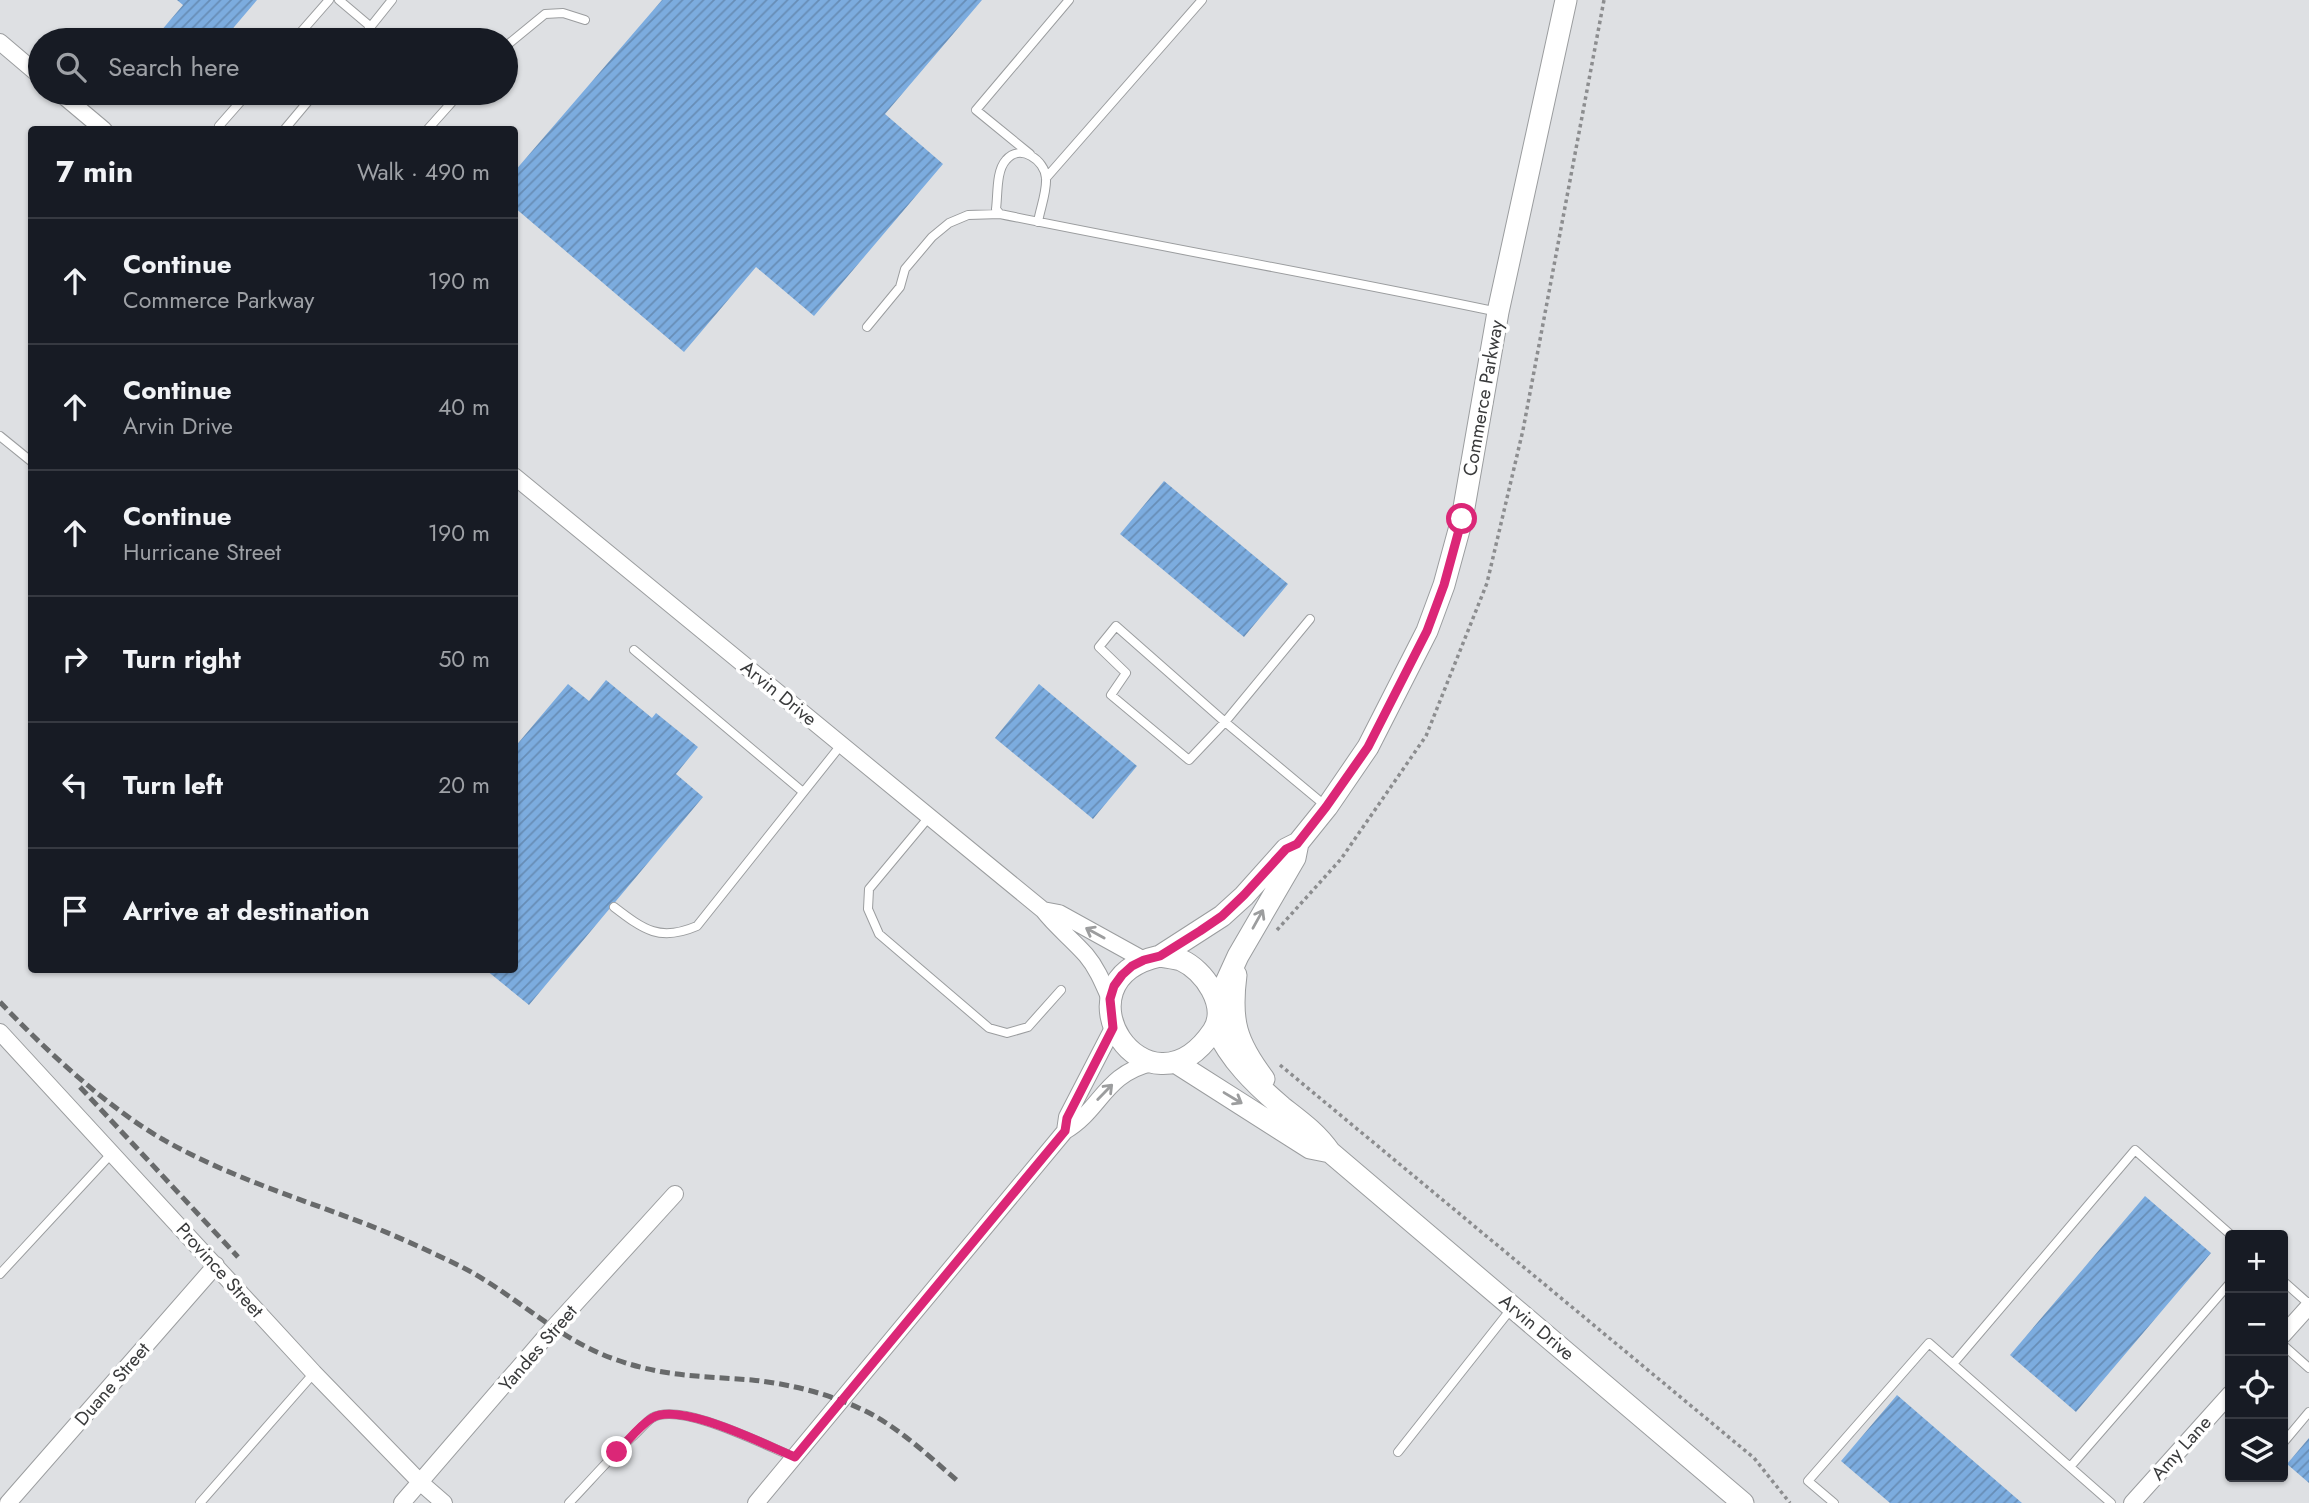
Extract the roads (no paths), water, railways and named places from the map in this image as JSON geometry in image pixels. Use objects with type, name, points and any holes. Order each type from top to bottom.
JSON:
[{"type":"street","name":"Commerce Parkway","points":[[1152,958],[1222,916],[1286,849],[1297,844],[1326,807],[1374,736],[1427,631],[1440,597],[1462,519],[1498,312],[1566,0]]},
{"type":"street","points":[[0,42],[28,66]]},
{"type":"street","points":[[74,105],[99,126]]},
{"type":"street","name":"Arvin Drive","points":[[518,479],[1043,910],[1087,956],[1098,972],[1110,999],[1113,1028]]},
{"type":"street","name":"Commerce Parkway","points":[[1217,1002],[1238,956],[1295,858],[1297,844]]},
{"type":"street","name":"Arvin Drive","points":[[1043,910],[1059,913],[1152,958],[1182,961],[1203,976],[1217,1002]]},
{"type":"street","points":[[1238,956],[1233,1004],[1235,1026],[1253,1065],[1282,1107]]},
{"type":"street","points":[[1110,999],[1114,986],[1122,975],[1152,958]]},
{"type":"street","points":[[764,1500],[795,1457],[1065,1131],[1076,1125],[1122,1075],[1135,1067],[1175,1062],[1198,1048],[1215,1027],[1217,1002]]},
{"type":"street","name":"Arvin Drive","points":[[1215,1027],[1226,1050],[1239,1068],[1319,1137],[1330,1152],[1736,1501]]},
{"type":"street","points":[[1065,1131],[1067,1118],[1113,1028],[1129,1050],[1152,1063]]},
{"type":"street","name":"Province Street","points":[[0,1032],[314,1373],[421,1483],[444,1503]]},
{"type":"street","name":"Arvin Drive","points":[[1175,1062],[1310,1148],[1330,1152]]},
{"type":"street","name":"Yandes Street","points":[[402,1503],[553,1328],[675,1194]]},
{"type":"street","name":"Duane Street","points":[[8,1503],[216,1265]]},
{"type":"street","points":[[2288,1329],[2309,1305]]},
{"type":"street","name":"Amy Lane","points":[[2132,1503],[2225,1400]]},
{"type":"lane","points":[[304,28],[328,0]]},
{"type":"lane","points":[[339,0],[371,27],[392,0]]},
{"type":"lane","points":[[1038,222],[1046,178],[1041,162],[976,110],[1069,0]]},
{"type":"lane","points":[[1046,178],[1202,0]]},
{"type":"lane","points":[[518,36],[545,14],[563,13],[585,20]]},
{"type":"lane","points":[[219,126],[237,105]]},
{"type":"lane","points":[[287,126],[305,105]]},
{"type":"lane","points":[[431,126],[449,105]]},
{"type":"lane","points":[[1000,215],[996,209],[1001,169],[1006,159],[1013,154],[1032,156]]},
{"type":"lane","points":[[867,327],[900,287],[905,269],[932,237],[949,223],[968,215],[1000,215],[1362,283],[1498,312]]},
{"type":"lane","points":[[0,436],[28,459]]},
{"type":"lane","points":[[1310,620],[1225,722],[1189,760],[1111,695],[1126,673],[1099,647],[1116,626],[1225,722],[1326,807]]},
{"type":"lane","points":[[634,650],[803,792]]},
{"type":"lane","points":[[614,907],[634,923],[654,932],[678,934],[697,926],[841,745]]},
{"type":"lane","points":[[929,817],[869,889],[868,909],[878,934],[989,1028],[1007,1033],[1028,1027],[1061,990]]},
{"type":"lane","points":[[1953,1364],[2135,1150],[2225,1230]]},
{"type":"lane","points":[[0,1274],[113,1153]]},
{"type":"lane","points":[[2288,1286],[2309,1305]]},
{"type":"lane","points":[[2070,1467],[2225,1289]]},
{"type":"lane","points":[[1398,1452],[1513,1307]]},
{"type":"lane","points":[[1833,1503],[1808,1481],[1929,1343],[2111,1503]]},
{"type":"lane","points":[[2288,1349],[2309,1368]]},
{"type":"lane","points":[[200,1503],[314,1373]]},
{"type":"lane","points":[[2288,1437],[2309,1412]]},
{"type":"lane","points":[[569,1503],[653,1418],[670,1413],[709,1422],[795,1457]]},
{"type":"railway","points":[[0,1002],[56,1058],[99,1095],[143,1127],[188,1153],[263,1186],[378,1229],[462,1267],[575,1341],[617,1360],[668,1373],[783,1384],[859,1408],[896,1430],[960,1483]]},
{"type":"railway","points":[[80,1087],[238,1257]]}]
